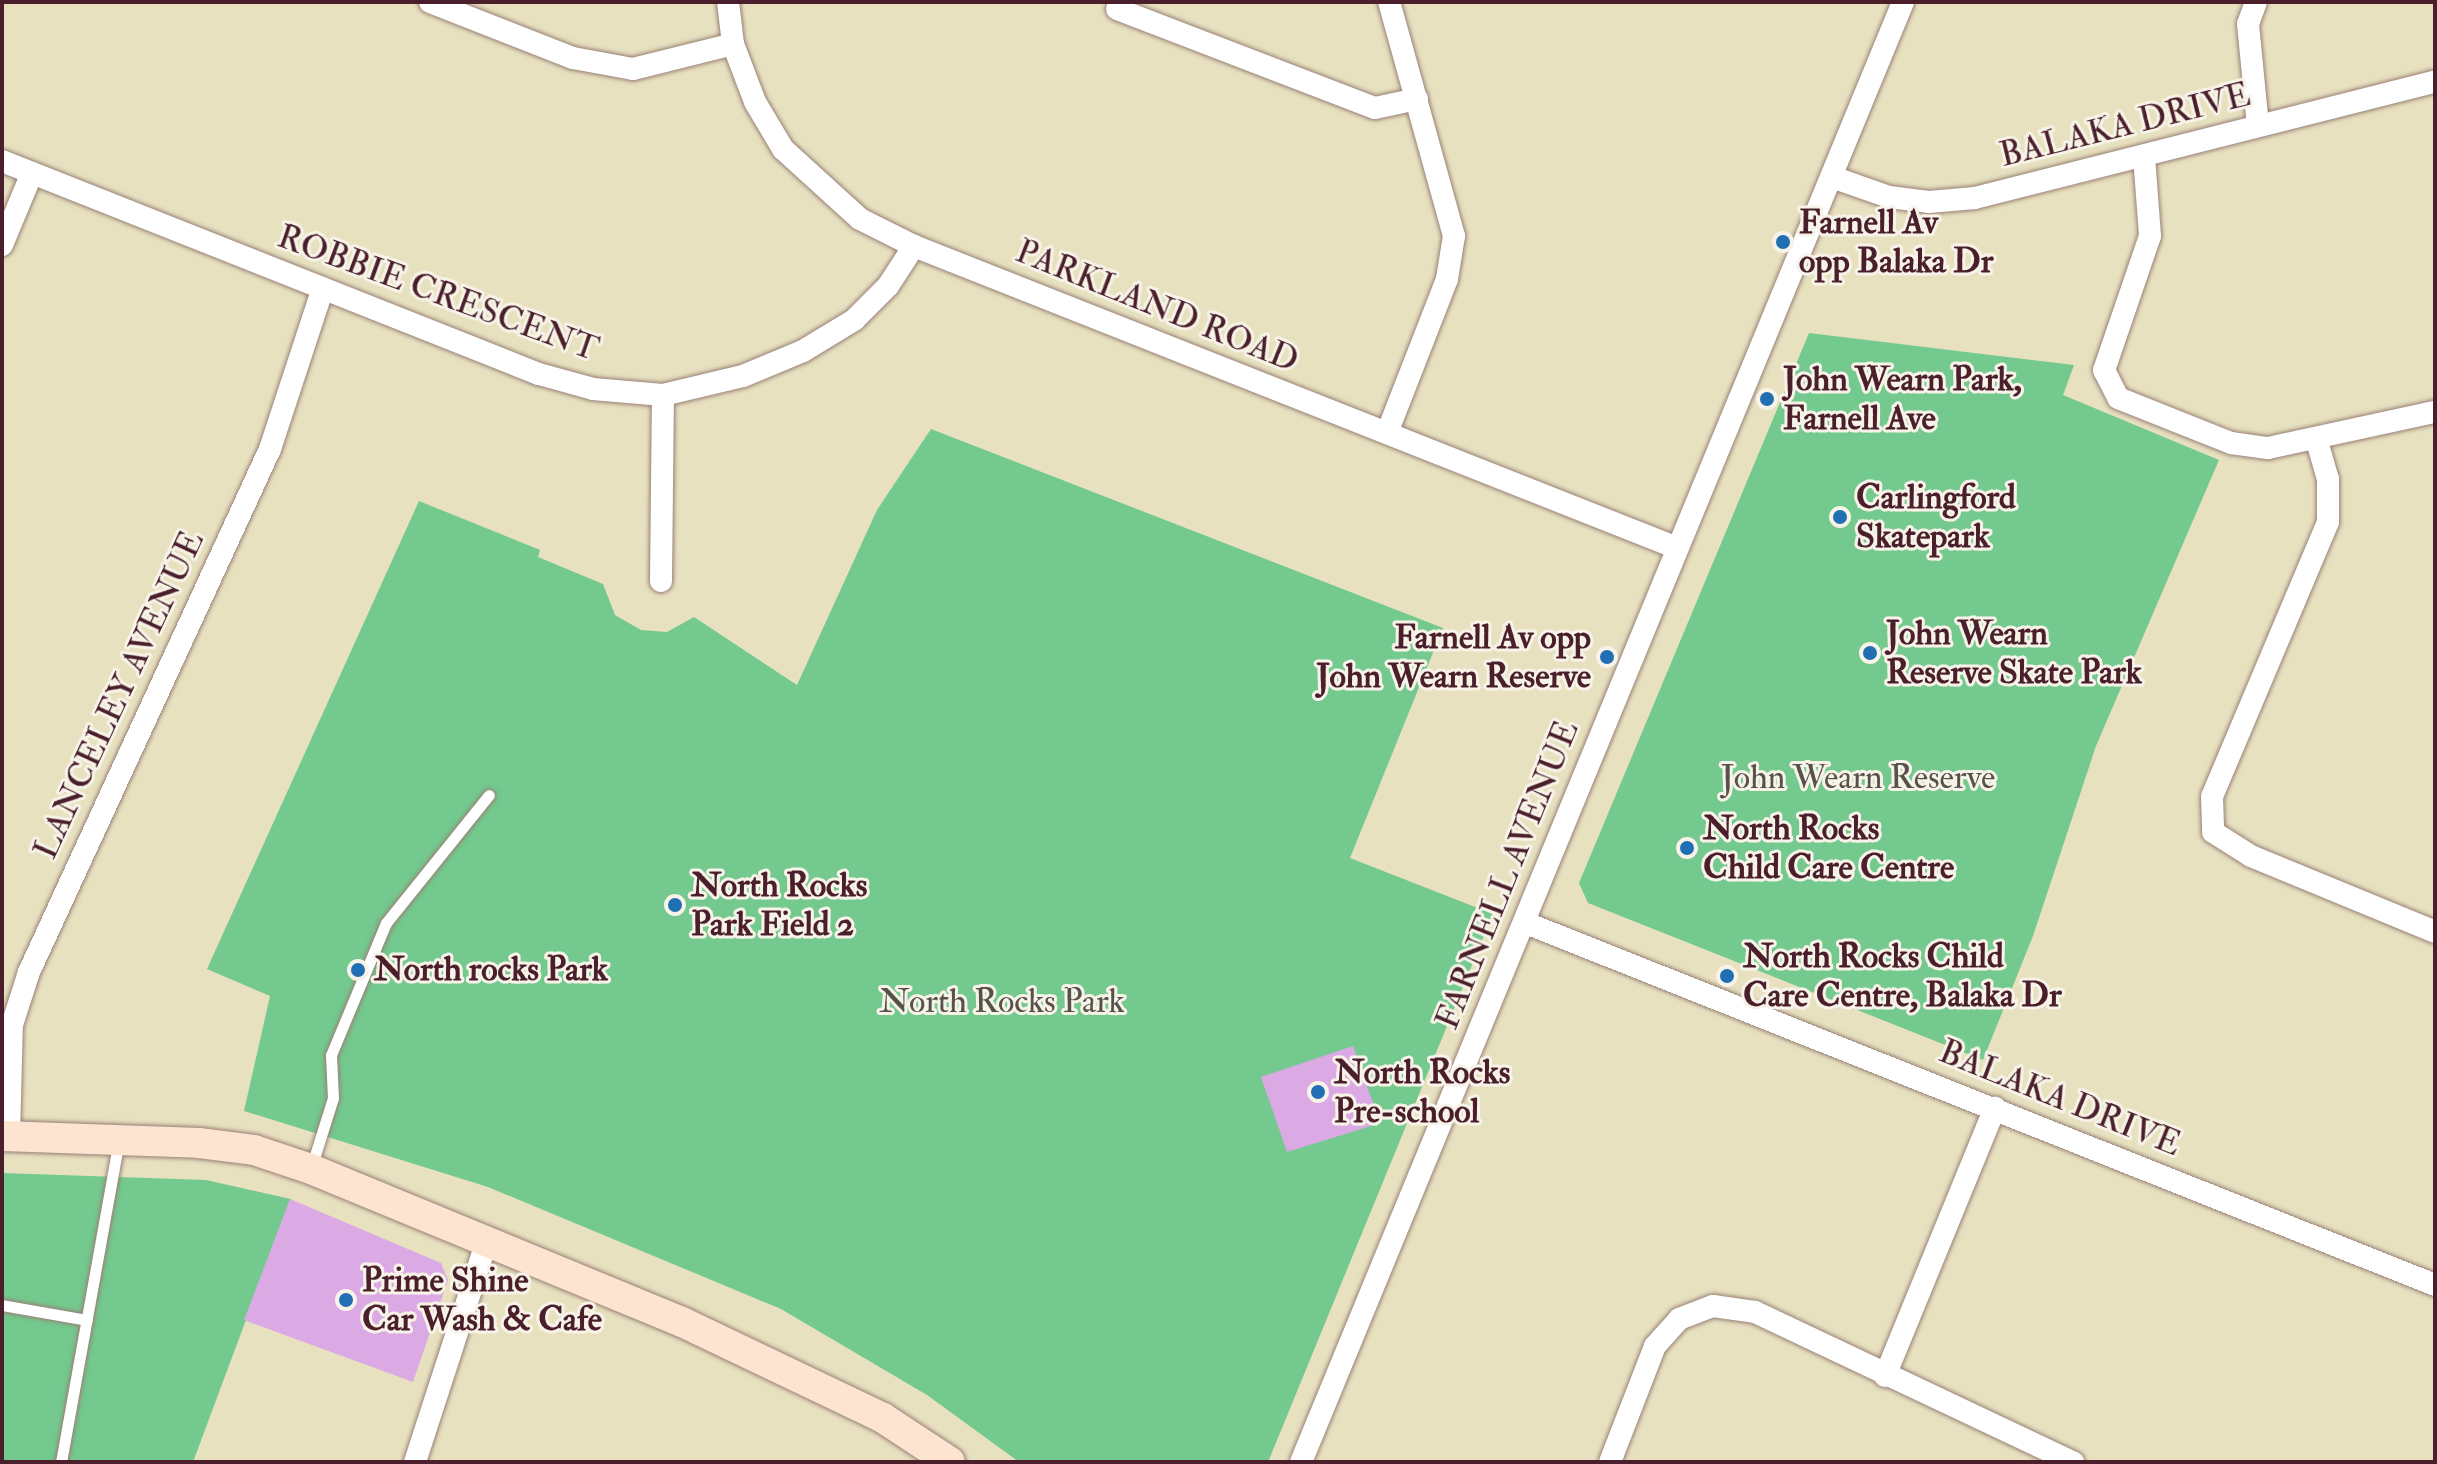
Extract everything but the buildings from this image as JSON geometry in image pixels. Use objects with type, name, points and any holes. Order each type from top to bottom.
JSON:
[{"type":"main road","points":[[6,1136],[254,1150],[311,1169],[487,1241],[795,1376],[883,1418],[950,1462]]},
{"type":"street","points":[[430,2],[573,58],[633,69],[733,44]]},
{"type":"street","name":"PARKLAND ROAD","points":[[728,2],[733,44],[755,102],[783,149],[860,219],[914,246],[1677,548]]},
{"type":"street","points":[[1387,433],[1447,279],[1454,236],[1389,2]]},
{"type":"street","name":"FARNELL AVENUE","points":[[1301,1462],[1526,923],[1903,2]]},
{"type":"street","points":[[2256,2],[2248,24],[2258,126]]},
{"type":"street","points":[[1117,9],[1375,108],[1417,99]]},
{"type":"street","name":"BALAKA DRIVE","points":[[1832,177],[1889,197],[1929,202],[1975,198],[2435,82]]},
{"type":"street","points":[[2144,156],[2150,236],[2109,346],[2106,380],[2129,405],[2252,447],[2317,441],[2435,412]]},
{"type":"street","name":"ROBBIE CRESCENT","points":[[2,161],[539,374],[593,389],[663,395],[743,376],[803,351],[854,320],[888,286],[914,246]]},
{"type":"street","points":[[2,245],[32,173]]},
{"type":"street","name":"LANCELEY AVENUE","points":[[6,1136],[12,1025],[29,972],[270,449],[323,288]]},
{"type":"street","points":[[661,581],[663,395]]},
{"type":"street","points":[[2317,441],[2328,479],[2328,522],[2212,797],[2213,832],[2251,856],[2435,932]]},
{"type":"street","name":"BALAKA DRIVE","points":[[1526,923],[2435,1285]]},
{"type":"street","points":[[1885,1376],[1995,1108]]},
{"type":"street","points":[[415,1462],[487,1241]]},
{"type":"street","points":[[1610,1462],[1655,1346],[1666,1330],[1694,1311],[1733,1307],[1755,1312],[1885,1376],[2073,1462]]},
{"type":"lane","points":[[311,1169],[333,1098],[331,1055],[386,923],[489,795]]},
{"type":"lane","points":[[61,1462],[118,1140]]},
{"type":"lane","points":[[2,1305],[87,1320]]},
{"type":"green space","name":"John Wearn Reserve","points":[[1809,333],[2074,365],[2063,395],[2219,460],[2096,746],[2033,936],[1983,1060],[1588,903],[1579,883]]},
{"type":"green space","name":"North Rocks Park","points":[[931,429],[1443,628],[1350,858],[1493,914],[1268,1462],[1019,1462],[927,1395],[781,1309],[488,1187],[244,1111],[270,996],[207,969],[419,501],[540,550],[538,557],[603,584],[615,615],[641,630],[667,632],[694,617],[797,685],[877,510]]},
{"type":"green space","points":[[2,1173],[206,1180],[291,1199],[193,1462],[2,1462]]},
{"type":"place","name":"Farnell Av opp Balaka Dr","points":[[1783,242]]},
{"type":"place","name":"John Wearn Park, Farnell Ave","points":[[1767,399]]},
{"type":"place","name":"Carlingford Skatepark","points":[[1840,517]]},
{"type":"place","name":"John Wearn Reserve Skate Park","points":[[1870,653]]},
{"type":"place","name":"Farnell Av opp John Wearn Reserve","points":[[1607,657]]},
{"type":"place","name":"North Rocks Child Care Centre","points":[[1687,848]]},
{"type":"place","name":"North Rocks Park Field 2","points":[[675,905]]},
{"type":"place","name":"North rocks Park","points":[[358,970]]},
{"type":"place","name":"North Rocks Child Care Centre, Balaka Dr","points":[[1727,976]]},
{"type":"place","name":"North Rocks Pre-school","points":[[1318,1092]]},
{"type":"place","name":"Prime Shine Car Wash & Cafe","points":[[346,1300]]}]
